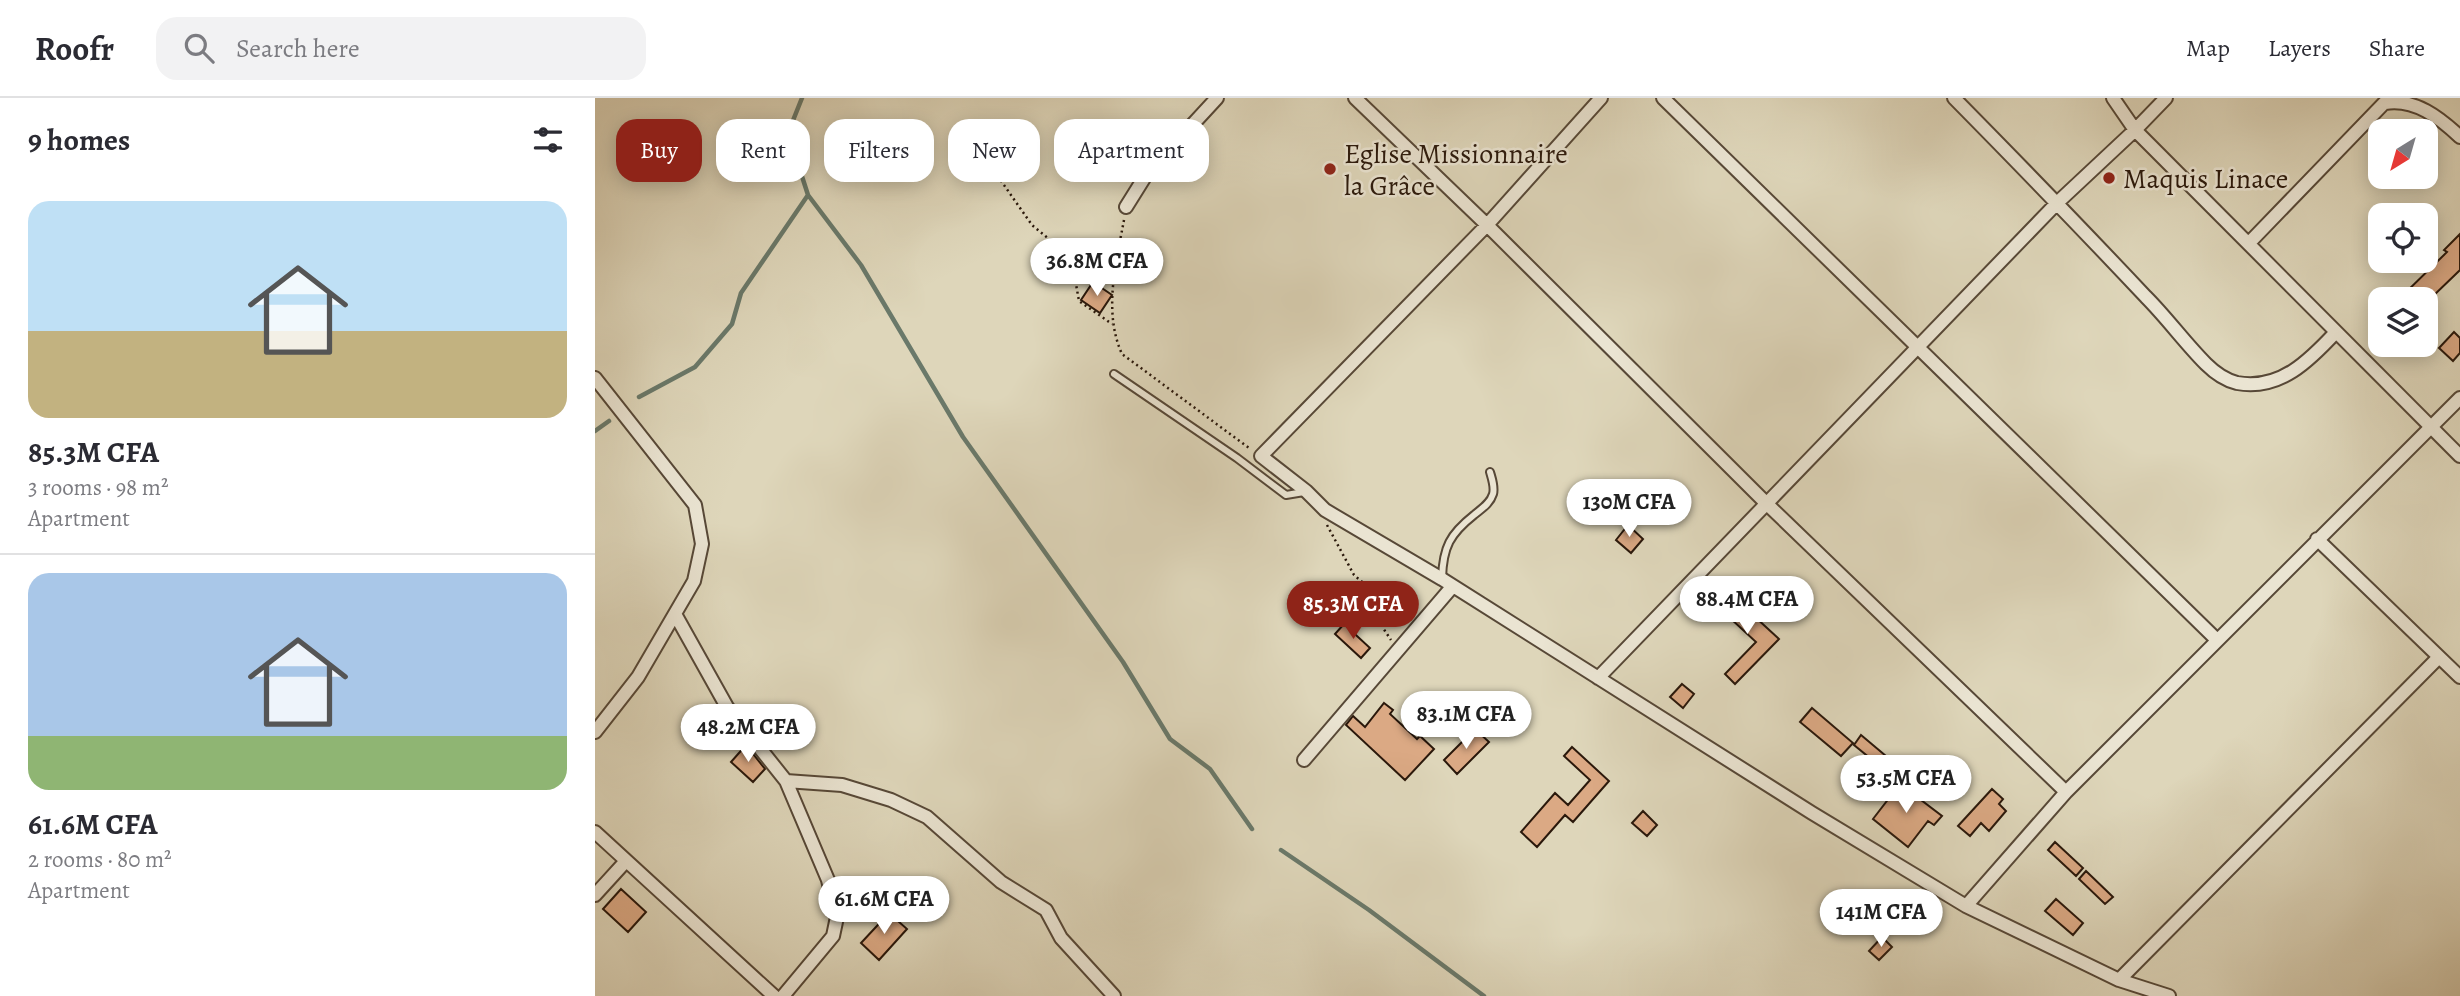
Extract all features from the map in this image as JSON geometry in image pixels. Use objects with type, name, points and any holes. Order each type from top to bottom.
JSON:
[{"type":"street","points":[[1126,207],[1146,175],[1217,98]]},
{"type":"street","points":[[1355,98],[1487,225],[1766,503],[2066,792]]},
{"type":"street","points":[[1601,98],[1487,225],[1261,456],[1306,491],[1325,510],[1966,906],[2119,980],[2169,996]]},
{"type":"street","points":[[1663,98],[2217,640]]},
{"type":"street","points":[[1954,98],[2157,307],[2205,363],[2221,377],[2238,383],[2284,377],[2313,356],[2336,332]]},
{"type":"street","points":[[2113,98],[2135,130],[2460,456]]},
{"type":"street","points":[[1598,678],[2057,203],[2166,98]]},
{"type":"street","points":[[2249,243],[2387,100],[2431,112],[2460,137]]},
{"type":"street","points":[[595,378],[695,505],[702,544],[694,581],[638,677],[595,732]]},
{"type":"street","points":[[1966,906],[2066,792],[2460,398]]},
{"type":"street","points":[[2317,539],[2460,677]]},
{"type":"street","points":[[1304,760],[1398,652],[1447,583]]},
{"type":"street","points":[[675,614],[727,707],[786,780],[828,880],[837,917],[833,936],[783,996]]},
{"type":"street","points":[[2119,980],[2439,657]]},
{"type":"street","points":[[786,780],[842,785],[891,800],[927,817],[1001,882],[1046,910],[1061,939],[1114,996]]},
{"type":"street","points":[[595,832],[774,996]]},
{"type":"street","points":[[595,895],[626,861]]},
{"type":"lane","points":[[1114,374],[1286,495],[1306,491]]},
{"type":"lane","points":[[1447,583],[1443,558],[1446,546],[1459,527],[1489,502],[1494,491],[1490,472]]},
{"type":"path","points":[[1002,182],[1033,225],[1049,239],[1074,273],[1079,301],[1112,324]]},
{"type":"path","points":[[1126,207],[1116,266],[1112,324],[1122,354],[1261,456]]},
{"type":"path","points":[[1325,510],[1328,528],[1354,575],[1368,587],[1383,628],[1398,652]]},
{"type":"building","points":[[2460,234],[2460,270],[2438,291],[2438,287],[2411,287],[2426,273],[2438,273],[2438,261],[2447,252],[2444,250]]},
{"type":"building","points":[[1093,282],[1112,295],[1100,313],[1081,300]]},
{"type":"building","points":[[2454,332],[2460,338],[2460,353],[2453,361],[2439,348]]},
{"type":"building","points":[[1628,525],[1643,539],[1631,553],[1616,540]]},
{"type":"building","points":[[1729,593],[1779,639],[1735,684],[1725,674],[1756,642],[1717,606]]},
{"type":"building","points":[[1344,624],[1370,648],[1361,658],[1335,634]]},
{"type":"building","points":[[1682,684],[1694,694],[1683,708],[1670,697]]},
{"type":"building","points":[[1384,703],[1393,710],[1390,714],[1417,739],[1420,736],[1434,749],[1405,780],[1346,725],[1353,716],[1365,727]]},
{"type":"building","points":[[1812,708],[1853,743],[1841,756],[1800,722]]},
{"type":"building","points":[[1475,729],[1489,742],[1457,774],[1444,760]]},
{"type":"building","points":[[1861,735],[1905,772],[1898,781],[1854,745]]},
{"type":"building","points":[[746,745],[765,769],[753,782],[731,762]]},
{"type":"building","points":[[1572,747],[1609,781],[1573,822],[1565,815],[1537,847],[1521,832],[1555,793],[1568,805],[1590,780],[1564,756]]},
{"type":"building","points":[[1900,784],[1942,816],[1934,825],[1928,821],[1908,847],[1873,819]]},
{"type":"building","points":[[1992,789],[2003,799],[1999,804],[2006,811],[1989,831],[1981,823],[1970,836],[1958,826]]},
{"type":"building","points":[[1643,811],[1657,825],[1647,836],[1632,823]]},
{"type":"building","points":[[2055,842],[2083,868],[2076,876],[2048,850]]},
{"type":"building","points":[[2086,871],[2113,897],[2105,904],[2079,879]]},
{"type":"building","points":[[621,889],[646,912],[628,932],[603,909]]},
{"type":"building","points":[[2056,899],[2083,923],[2073,935],[2045,911]]},
{"type":"building","points":[[889,913],[907,929],[879,960],[861,943]]},
{"type":"building","points":[[1882,937],[1892,947],[1879,960],[1869,951]]},
{"type":"waterway","points":[[802,98],[788,133],[808,195],[861,265],[963,437],[1123,662],[1170,739],[1210,769],[1252,829]]},
{"type":"waterway","points":[[639,397],[695,367],[732,324],[741,293],[808,195]]},
{"type":"waterway","points":[[595,431],[609,421]]},
{"type":"waterway","points":[[1281,850],[1369,910],[1484,996]]},
{"type":"place","name":"Eglise Missionnaire la Grâce","points":[[1330,169]]},
{"type":"place","name":"Maquis Linace","points":[[2109,178]]}]
